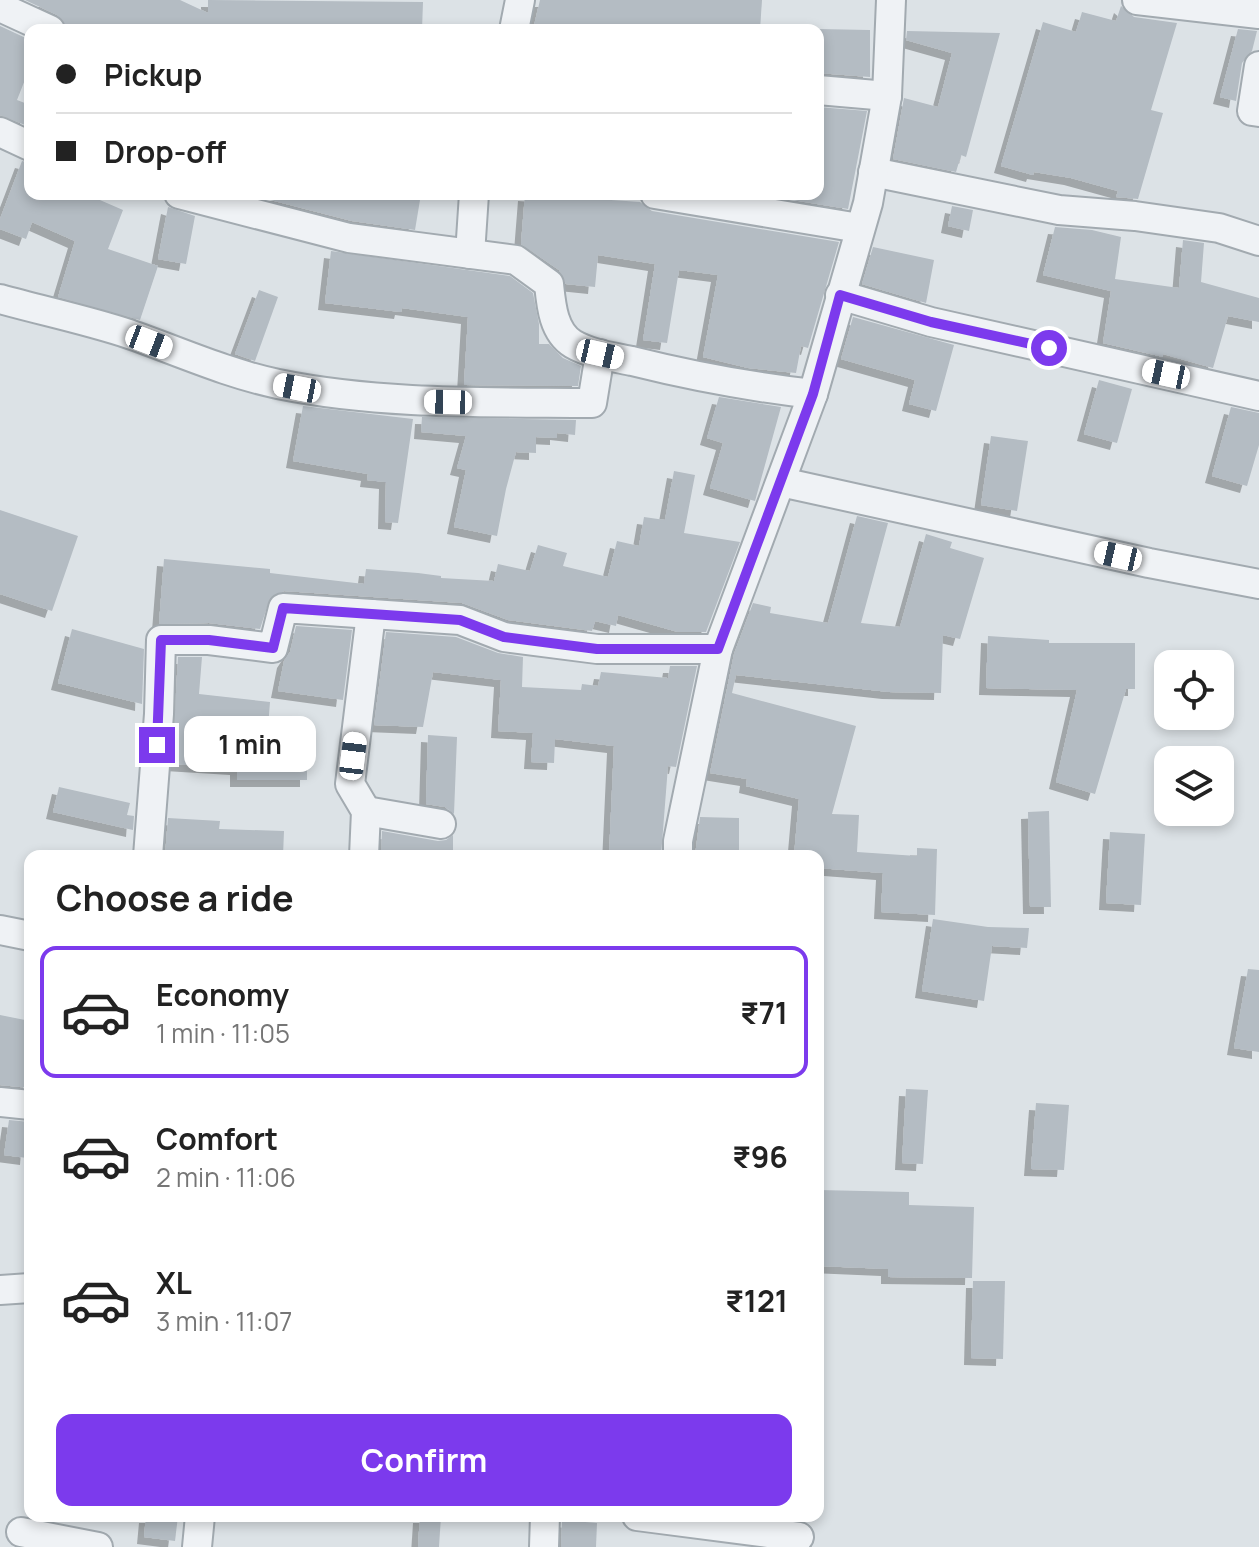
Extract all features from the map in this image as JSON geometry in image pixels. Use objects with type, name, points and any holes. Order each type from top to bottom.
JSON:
[{"type":"street","points":[[515,24],[520,0]]},
{"type":"street","points":[[678,850],[718,649],[813,394],[868,203],[887,96],[891,0]]},
{"type":"street","points":[[1137,0],[1259,14]]},
{"type":"street","points":[[0,7],[37,24]]},
{"type":"street","points":[[1259,66],[1252,111],[1259,112]]},
{"type":"street","points":[[824,91],[887,96]]},
{"type":"street","points":[[0,132],[24,143]]},
{"type":"street","points":[[873,172],[1059,210],[1135,216],[1219,228],[1259,241]]},
{"type":"street","points":[[202,200],[349,238],[516,260],[549,284],[552,315],[571,343],[600,354],[755,388],[813,394]]},
{"type":"street","points":[[470,254],[474,200]]},
{"type":"street","points":[[691,200],[859,228]]},
{"type":"street","points":[[840,295],[931,322],[1259,396]]},
{"type":"street","points":[[0,299],[126,333],[218,368],[275,384],[419,402],[592,403],[600,354]]},
{"type":"street","points":[[781,482],[1149,563],[1259,584]]},
{"type":"street","points":[[148,850],[159,714],[161,640],[209,640],[273,648],[283,608],[460,620],[504,637],[597,649],[718,649]]},
{"type":"street","points":[[364,850],[366,811],[350,784],[371,614]]},
{"type":"street","points":[[366,811],[441,824]]},
{"type":"street","points":[[0,930],[24,935]]},
{"type":"street","points":[[0,1102],[24,1104]]},
{"type":"street","points":[[0,1290],[24,1288]]},
{"type":"street","points":[[197,1547],[199,1522]]},
{"type":"street","points":[[544,1547],[545,1522]]},
{"type":"street","points":[[723,1522],[799,1537]]},
{"type":"street","points":[[21,1532],[98,1547]]},
{"type":"building","points":[[25,0],[180,0],[208,13],[208,0],[423,2],[422,24],[65,24],[57,15]]},
{"type":"building","points":[[540,0],[762,0],[760,24],[534,24]]},
{"type":"building","points":[[1121,6],[1134,17],[1177,23],[1151,110],[1163,113],[1138,199],[1116,197],[1118,191],[1071,178],[1034,172],[1033,175],[1001,166],[1043,22],[1076,32],[1082,12],[1116,21]]},
{"type":"building","points":[[0,26],[24,37],[24,82],[17,100],[24,103],[24,125],[0,115]]},
{"type":"building","points":[[824,29],[870,30],[870,77],[824,73]]},
{"type":"building","points":[[1238,29],[1257,31],[1252,51],[1242,63],[1236,101],[1220,97]]},
{"type":"building","points":[[907,31],[1000,33],[966,157],[961,155],[956,172],[893,159],[904,98],[938,107],[952,53],[906,40]]},
{"type":"building","points":[[824,107],[867,111],[848,209],[792,200],[824,200]]},
{"type":"building","points":[[22,161],[24,200],[100,200],[123,210],[108,249],[158,266],[140,320],[58,297],[75,241],[32,222],[26,239],[0,229],[0,219]]},
{"type":"building","points":[[270,200],[420,200],[415,230],[352,221]]},
{"type":"building","points":[[525,200],[640,202],[652,211],[839,242],[808,348],[801,346],[796,373],[748,368],[703,357],[718,275],[679,270],[667,343],[643,340],[655,264],[598,255],[595,287],[566,284],[559,270],[521,244]]},
{"type":"building","points":[[952,206],[973,210],[969,231],[948,226]]},
{"type":"building","points":[[168,207],[195,216],[186,264],[158,259]]},
{"type":"building","points":[[1055,227],[1092,230],[1121,237],[1115,279],[1179,288],[1183,240],[1204,243],[1201,282],[1259,298],[1259,322],[1228,316],[1213,368],[1163,354],[1163,357],[1103,343],[1111,291],[1043,275]]},
{"type":"building","points":[[873,247],[934,260],[926,303],[862,284]]},
{"type":"building","points":[[331,251],[510,276],[533,293],[539,344],[549,344],[563,358],[581,366],[578,386],[464,385],[468,317],[402,308],[401,312],[325,303]]},
{"type":"building","points":[[259,290],[278,297],[255,361],[235,354]]},
{"type":"building","points":[[853,317],[954,345],[936,411],[909,404],[915,380],[841,359]]},
{"type":"building","points":[[1099,380],[1132,389],[1117,443],[1084,434]]},
{"type":"building","points":[[719,397],[781,407],[755,501],[710,488],[723,443],[707,438]]},
{"type":"building","points":[[303,406],[413,419],[398,523],[385,522],[386,482],[367,480],[368,474],[293,461]]},
{"type":"building","points":[[1231,407],[1259,413],[1259,445],[1247,486],[1212,476]]},
{"type":"building","points":[[422,417],[576,420],[575,435],[557,433],[557,438],[536,437],[536,453],[516,452],[497,536],[454,527],[466,470],[457,468],[466,436],[421,432]]},
{"type":"building","points":[[991,436],[1028,441],[1017,511],[981,505]]},
{"type":"building","points":[[674,471],[695,475],[684,533],[740,542],[706,632],[678,632],[618,615],[616,626],[595,621],[592,631],[508,620],[462,603],[284,591],[270,598],[260,629],[209,623],[159,624],[164,559],[270,569],[270,573],[364,584],[366,569],[494,581],[498,564],[530,571],[538,545],[567,553],[563,566],[608,577],[617,541],[639,546],[644,517],[665,520]]},
{"type":"building","points":[[0,510],[78,536],[52,611],[0,594]]},
{"type":"building","points":[[857,516],[888,523],[861,623],[900,627],[926,534],[952,542],[950,548],[984,558],[960,639],[943,635],[941,693],[889,692],[736,675],[732,693],[856,726],[832,814],[859,815],[857,852],[917,856],[917,848],[937,849],[935,915],[881,912],[883,873],[824,868],[824,850],[795,850],[799,799],[746,786],[747,779],[710,773],[734,654],[753,603],[771,607],[770,613],[828,623]]},
{"type":"building","points":[[296,626],[352,630],[343,700],[278,691]]},
{"type":"building","points":[[72,629],[144,649],[142,704],[58,683]]},
{"type":"building","points":[[386,632],[456,637],[498,653],[523,657],[522,687],[581,690],[582,684],[598,686],[601,672],[668,678],[670,666],[697,666],[676,767],[668,766],[661,850],[609,850],[614,746],[555,739],[554,763],[531,762],[533,733],[498,731],[501,680],[433,672],[423,727],[374,725]]},
{"type":"building","points":[[988,636],[1049,640],[1049,643],[1135,643],[1135,689],[1126,689],[1095,794],[1056,782],[1077,690],[986,688]]},
{"type":"building","points":[[178,657],[202,657],[199,694],[270,702],[266,753],[307,753],[307,780],[237,780],[237,768],[172,764]]},
{"type":"building","points":[[428,735],[457,737],[454,814],[445,807],[426,804]]},
{"type":"building","points":[[59,787],[130,803],[127,815],[134,816],[133,830],[53,812]]},
{"type":"building","points":[[1049,811],[1051,907],[1030,907],[1028,812]]},
{"type":"building","points":[[700,817],[739,818],[739,850],[696,850]]},
{"type":"building","points":[[168,818],[220,821],[219,829],[284,831],[283,850],[165,850]]},
{"type":"building","points":[[382,831],[438,841],[453,835],[453,850],[381,850]]},
{"type":"building","points":[[1110,832],[1145,834],[1141,905],[1106,903]]},
{"type":"building","points":[[933,919],[988,927],[1029,928],[1027,948],[992,946],[984,1001],[922,991]]},
{"type":"building","points":[[1248,969],[1259,970],[1259,1052],[1234,1048]]},
{"type":"building","points":[[0,1015],[24,1020],[24,1087],[0,1085]]},
{"type":"building","points":[[906,1089],[928,1090],[923,1164],[902,1163]]},
{"type":"building","points":[[1036,1103],[1069,1105],[1064,1170],[1031,1169]]},
{"type":"building","points":[[9,1120],[24,1121],[24,1158],[4,1155]]},
{"type":"building","points":[[824,1190],[909,1192],[909,1205],[974,1207],[972,1278],[888,1277],[888,1269],[824,1266]]},
{"type":"building","points":[[973,1281],[1005,1281],[1003,1359],[971,1358]]},
{"type":"building","points":[[145,1522],[177,1522],[175,1541],[144,1537]]},
{"type":"building","points":[[420,1522],[441,1522],[439,1547],[418,1547]]},
{"type":"building","points":[[562,1522],[597,1523],[596,1547],[561,1547]]},
{"type":"route","points":[[157,745],[161,640],[209,640],[273,648],[283,608],[460,620],[504,637],[597,649],[718,649],[813,394],[840,295],[931,322],[1049,348]]}]
